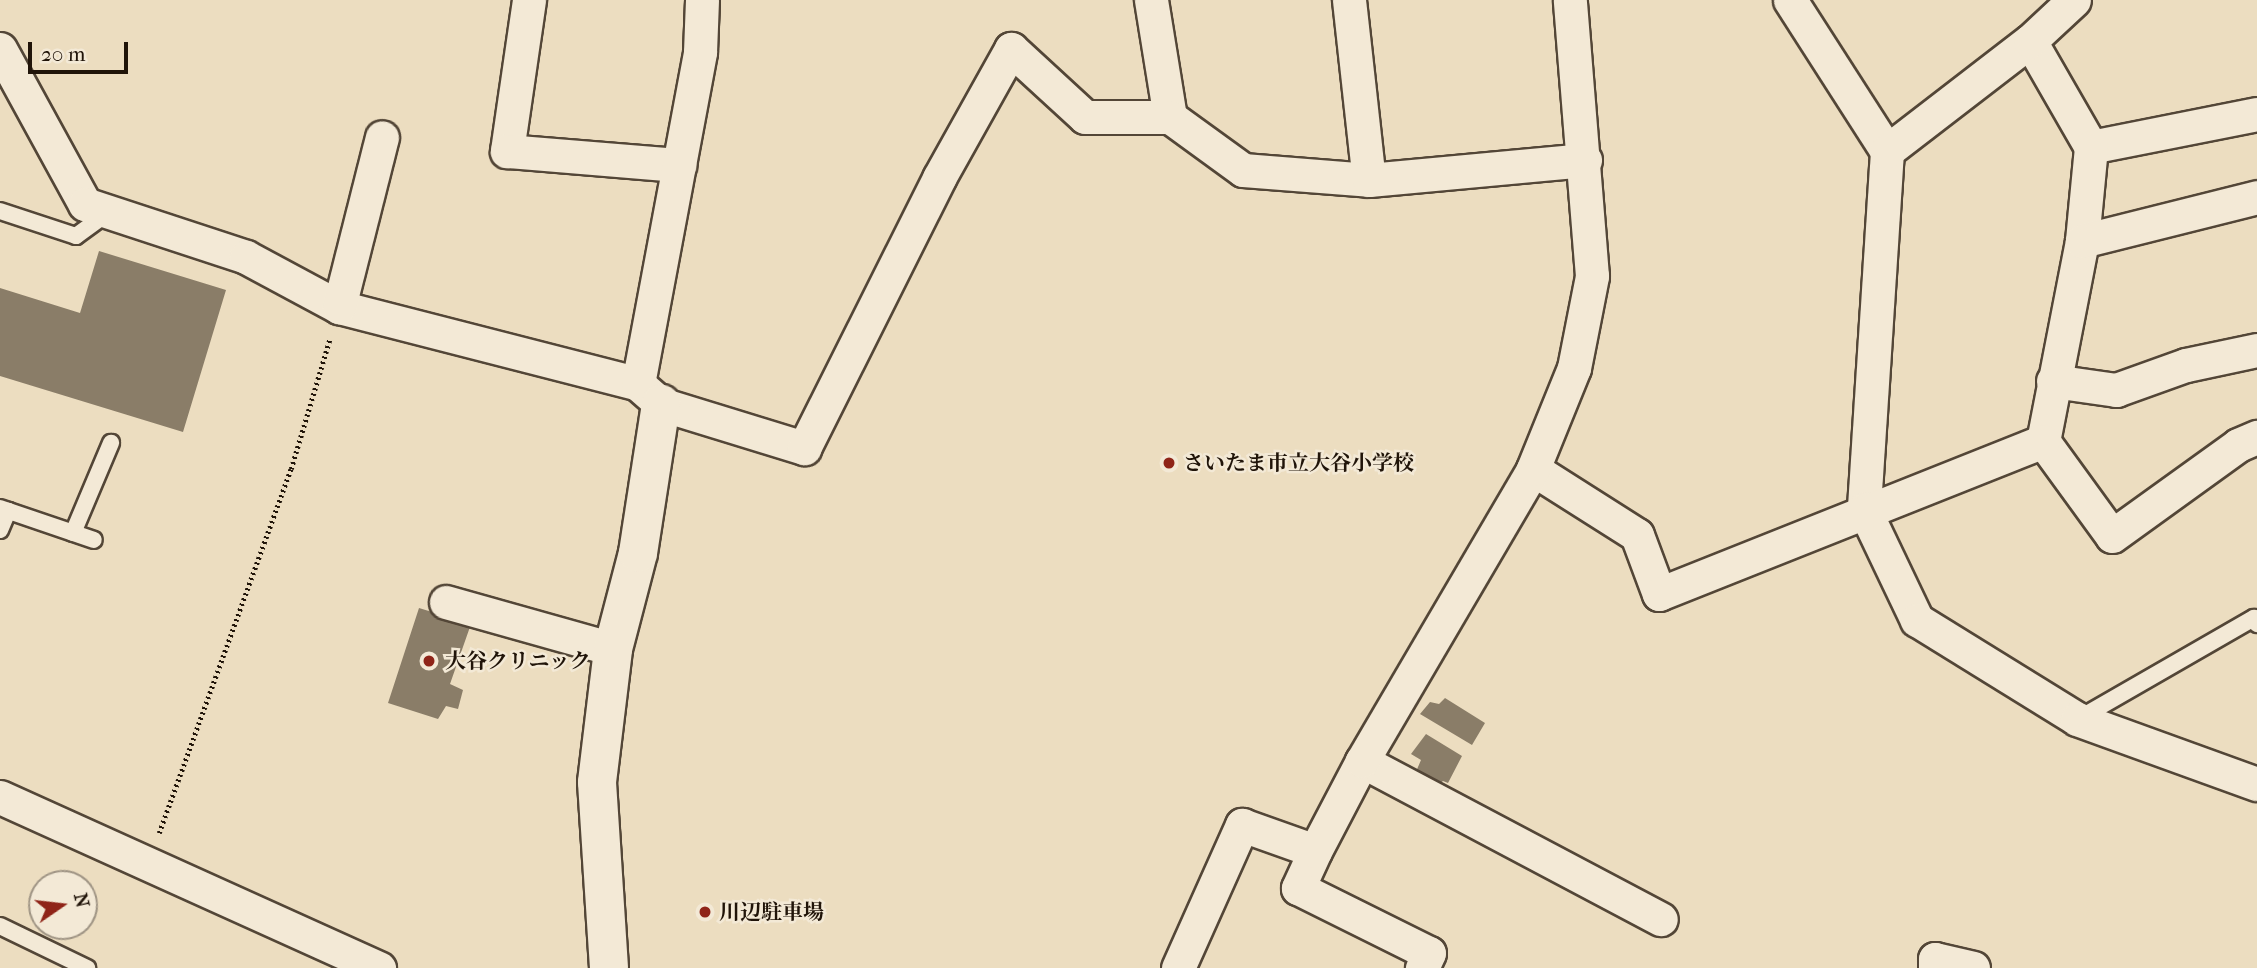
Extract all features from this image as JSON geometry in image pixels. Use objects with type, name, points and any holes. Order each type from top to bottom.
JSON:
[{"type":"street","points":[[529,0],[507,152],[679,165]]},
{"type":"street","points":[[610,968],[597,782],[613,649],[638,553],[650,394],[679,165],[700,52],[702,0]]},
{"type":"street","points":[[1151,0],[1170,117]]},
{"type":"street","points":[[1349,0],[1368,180]]},
{"type":"street","points":[[1422,968],[1429,953],[1298,888],[1362,761],[1533,469],[1574,368],[1592,276],[1585,160],[1570,0]]},
{"type":"street","points":[[1790,0],[1887,151],[1864,509],[1917,620],[2077,719],[2257,784]]},
{"type":"street","points":[[1887,151],[2030,41],[2074,0]]},
{"type":"street","points":[[2030,41],[2091,147],[2082,241],[2043,441],[2112,536],[2238,445],[2257,437]]},
{"type":"street","points":[[0,49],[85,204],[246,257],[339,307],[650,394],[804,448],[939,178],[1011,49],[1085,117],[1170,117],[1243,170],[1368,180],[1585,160]]},
{"type":"street","points":[[2091,147],[2257,114]]},
{"type":"street","points":[[339,307],[382,137]]},
{"type":"street","points":[[2082,241],[2257,197]]},
{"type":"street","points":[[2053,381],[2116,390],[2186,365],[2257,350]]},
{"type":"street","points":[[1533,469],[1637,534],[1659,594],[1864,509],[2043,441]]},
{"type":"street","points":[[446,603],[613,649]]},
{"type":"street","points":[[1362,761],[1661,919]]},
{"type":"street","points":[[0,797],[363,965]]},
{"type":"street","points":[[1188,965],[1242,825],[1315,851]]},
{"type":"street","points":[[1936,968],[1935,959],[1973,968]]},
{"type":"lane","points":[[0,211],[76,236],[110,212]]},
{"type":"lane","points":[[74,533],[111,443]]},
{"type":"lane","points":[[0,530],[4,509],[93,540]]},
{"type":"lane","points":[[2077,719],[2253,618],[2257,624]]},
{"type":"lane","points":[[0,926],[87,968]]},
{"type":"path","points":[[147,864],[292,470],[339,307]]},
{"type":"building","points":[[99,251],[226,290],[183,432],[0,376],[0,288],[80,313]]},
{"type":"building","points":[[419,608],[471,624],[450,684],[463,690],[458,709],[446,706],[438,719],[388,703]]},
{"type":"building","points":[[1445,698],[1485,723],[1472,745],[1420,714],[1430,702],[1439,704]]},
{"type":"building","points":[[1426,734],[1462,756],[1448,783],[1443,781],[1438,785],[1415,774],[1421,760],[1411,754]]},
{"type":"place","name":"さいたま市立大谷小学校","points":[[1169,463]]},
{"type":"place","name":"大谷クリニック","points":[[429,661]]},
{"type":"place","name":"川辺駐車場","points":[[705,912]]}]
